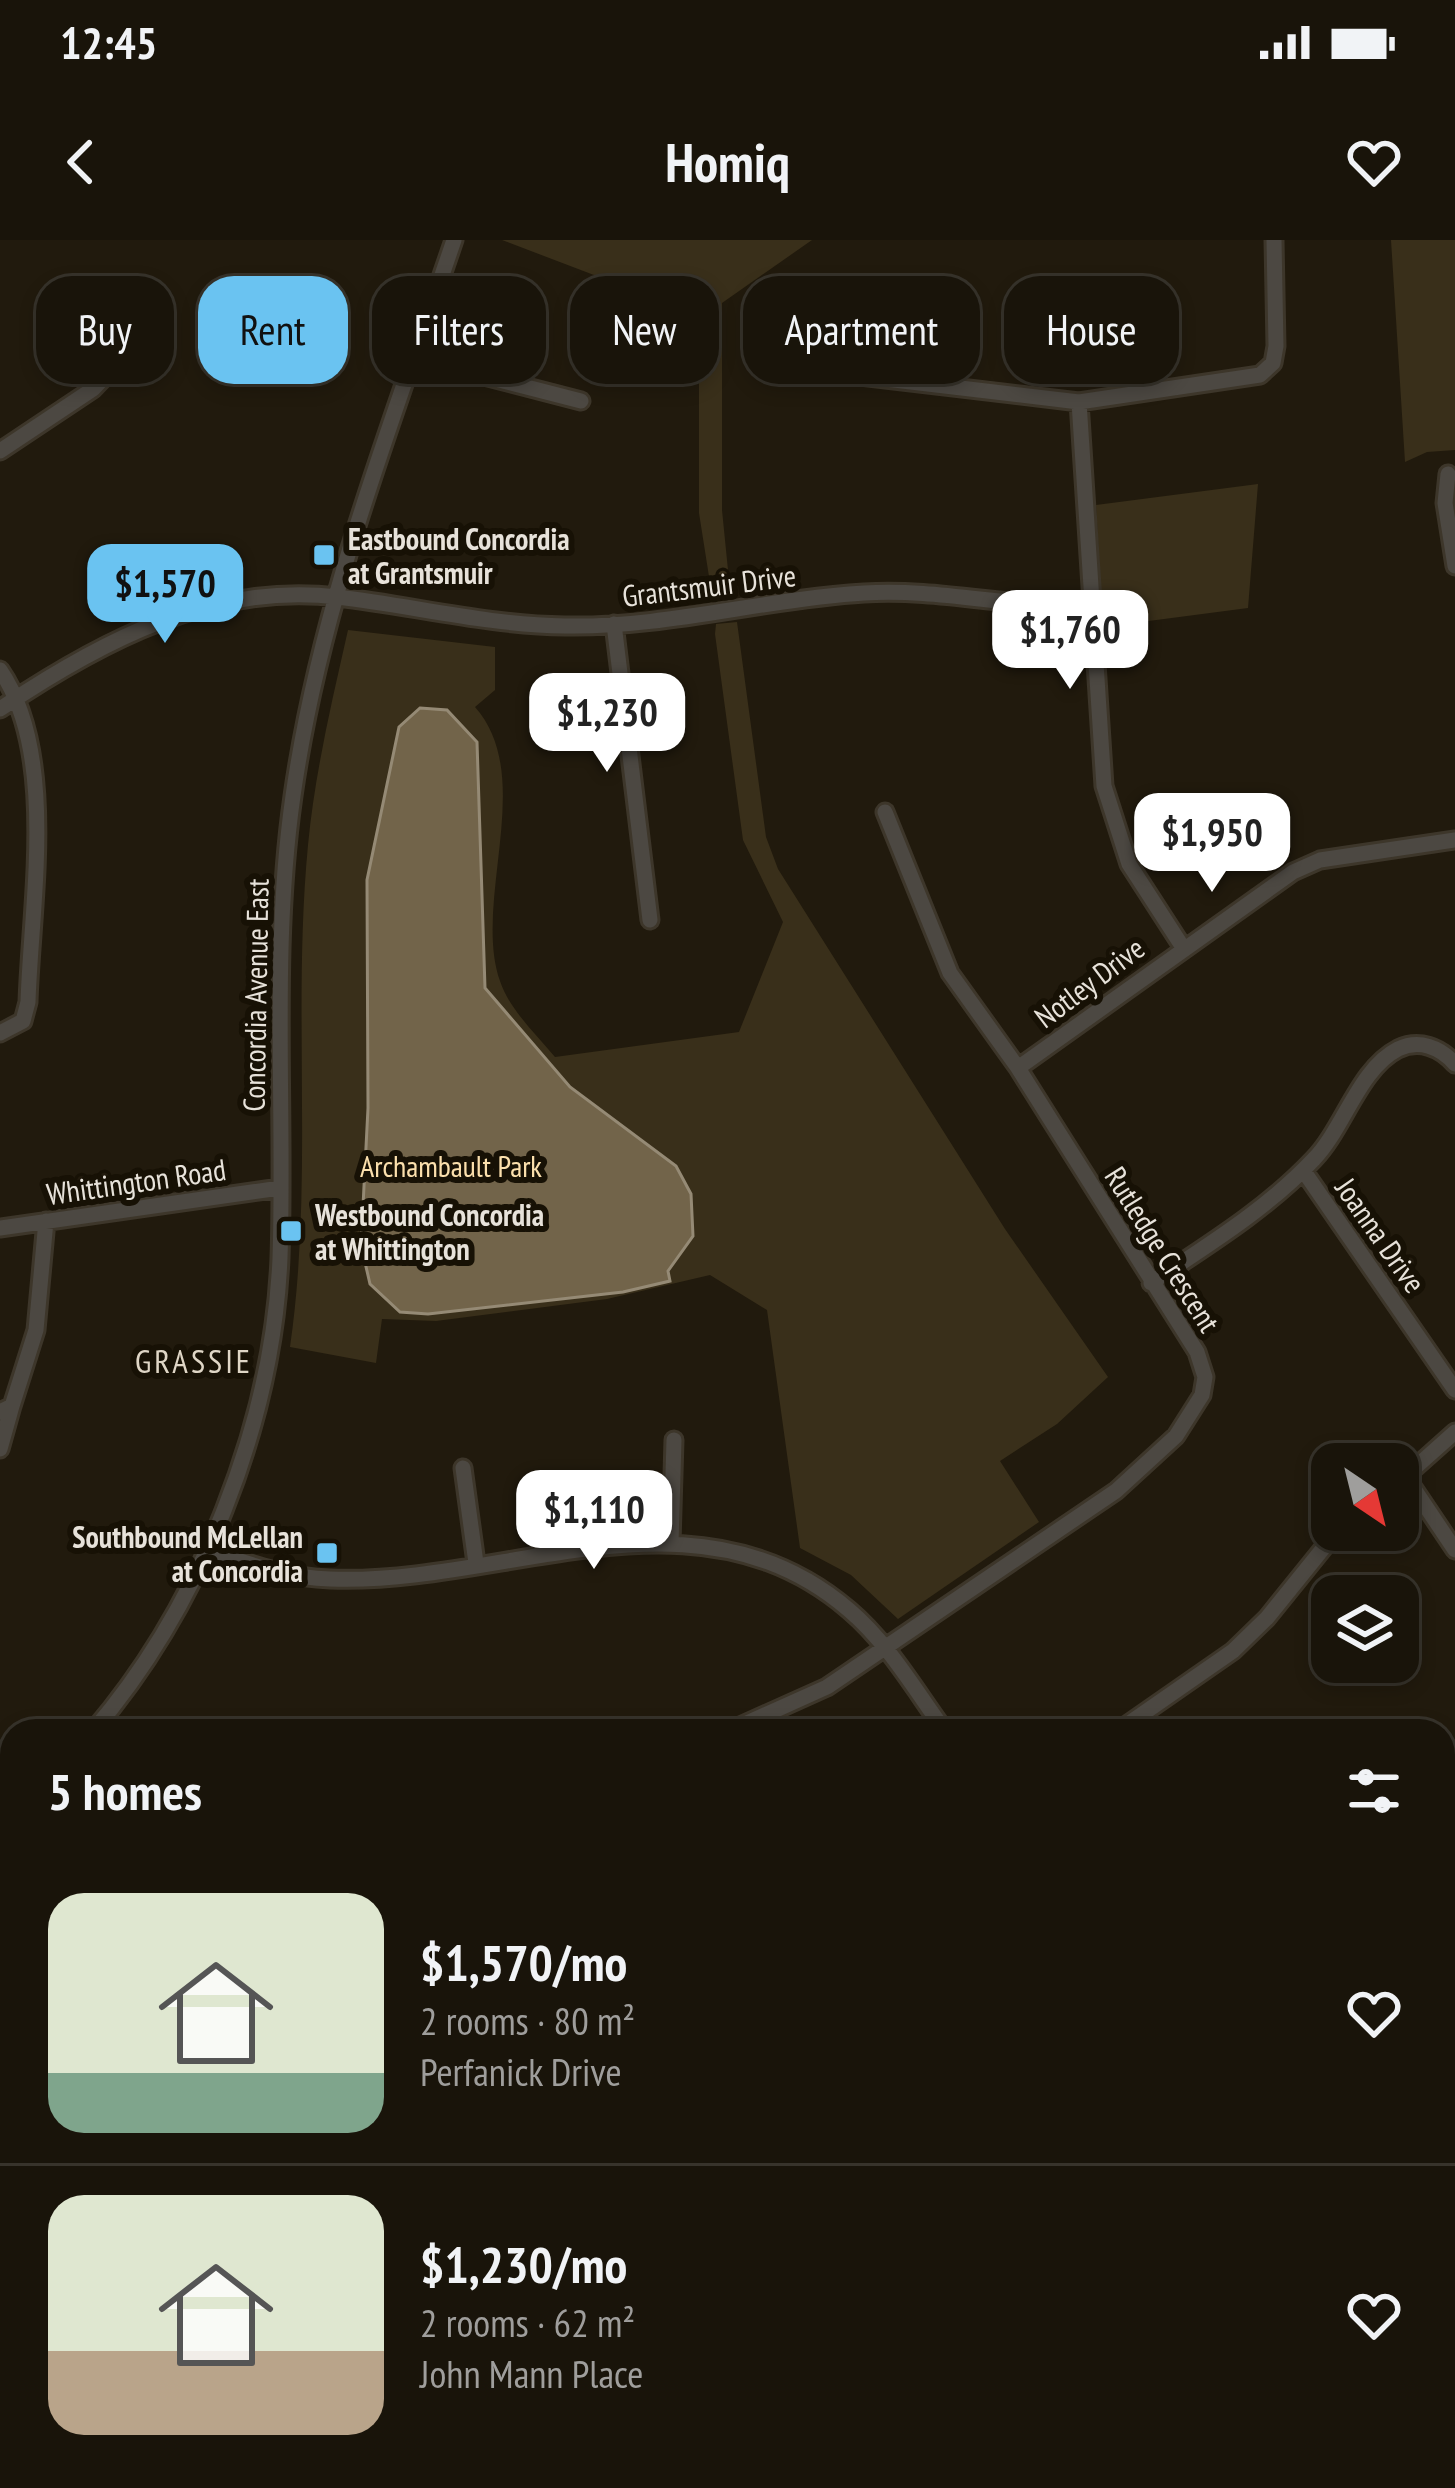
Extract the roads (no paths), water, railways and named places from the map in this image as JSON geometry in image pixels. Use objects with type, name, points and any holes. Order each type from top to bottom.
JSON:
[{"type":"street","name":"Concordia Avenue East","points":[[442,276],[454,240]]},
{"type":"street","points":[[927,384],[1079,402],[1243,379],[1268,370],[1276,346],[1274,240]]},
{"type":"street","points":[[0,451],[98,384]]},
{"type":"street","name":"Concordia Avenue East","points":[[102,1719],[161,1635],[206,1550],[246,1445],[269,1352],[280,1261],[284,868],[306,713],[335,597],[405,384]]},
{"type":"street","points":[[517,384],[581,400]]},
{"type":"street","points":[[1079,402],[1098,734],[1109,809],[1129,864],[1182,946]]},
{"type":"street","points":[[1448,474],[1445,502],[1455,566]]},
{"type":"street","name":"Grantsmuir Drive","points":[[7,704],[99,645],[186,612],[255,598],[335,597],[472,620],[614,624],[861,593],[1091,606]]},
{"type":"street","points":[[614,624],[650,920]]},
{"type":"street","points":[[0,670],[7,704],[35,760],[38,796],[28,1002],[23,1021],[0,1033]]},
{"type":"street","name":"Rutledge Crescent","points":[[759,1719],[801,1702],[1116,1491],[1177,1436],[1202,1395],[1205,1377],[1197,1352],[1018,1068],[950,973],[885,812]]},
{"type":"street","name":"Notley Drive","points":[[1018,1068],[1182,946],[1293,872],[1320,860],[1455,840]]},
{"type":"street","points":[[1151,1283],[1257,1211],[1303,1170],[1390,1054],[1416,1044],[1432,1046],[1455,1064]]},
{"type":"street","name":"Joanna Drive","points":[[1303,1170],[1455,1390]]},
{"type":"street","name":"Whittington Road","points":[[0,1228],[280,1188]]},
{"type":"street","points":[[0,1449],[6,1409],[36,1330],[46,1221]]},
{"type":"street","points":[[1419,1464],[1455,1432]]},
{"type":"street","points":[[671,1543],[674,1440]]},
{"type":"street","points":[[464,1468],[476,1563]]},
{"type":"street","points":[[1419,1502],[1455,1550]]},
{"type":"street","points":[[206,1550],[258,1567],[331,1580],[587,1547],[671,1543],[770,1562],[822,1589],[885,1647],[936,1719]]},
{"type":"street","points":[[1135,1719],[1233,1651],[1268,1618],[1321,1551]]},
{"type":"place","name":"Eastbound Concordia at Grantsmuir","points":[[324,555]]},
{"type":"place","name":"Westbound Concordia at Whittington","points":[[291,1231]]},
{"type":"place","name":"Southbound McLellan at Concordia","points":[[327,1553]]},
{"type":"district","name":"GRASSIE","points":[[194,1360]]},
{"type":"park label","name":"Archambault Park","points":[[451,1165]]}]
